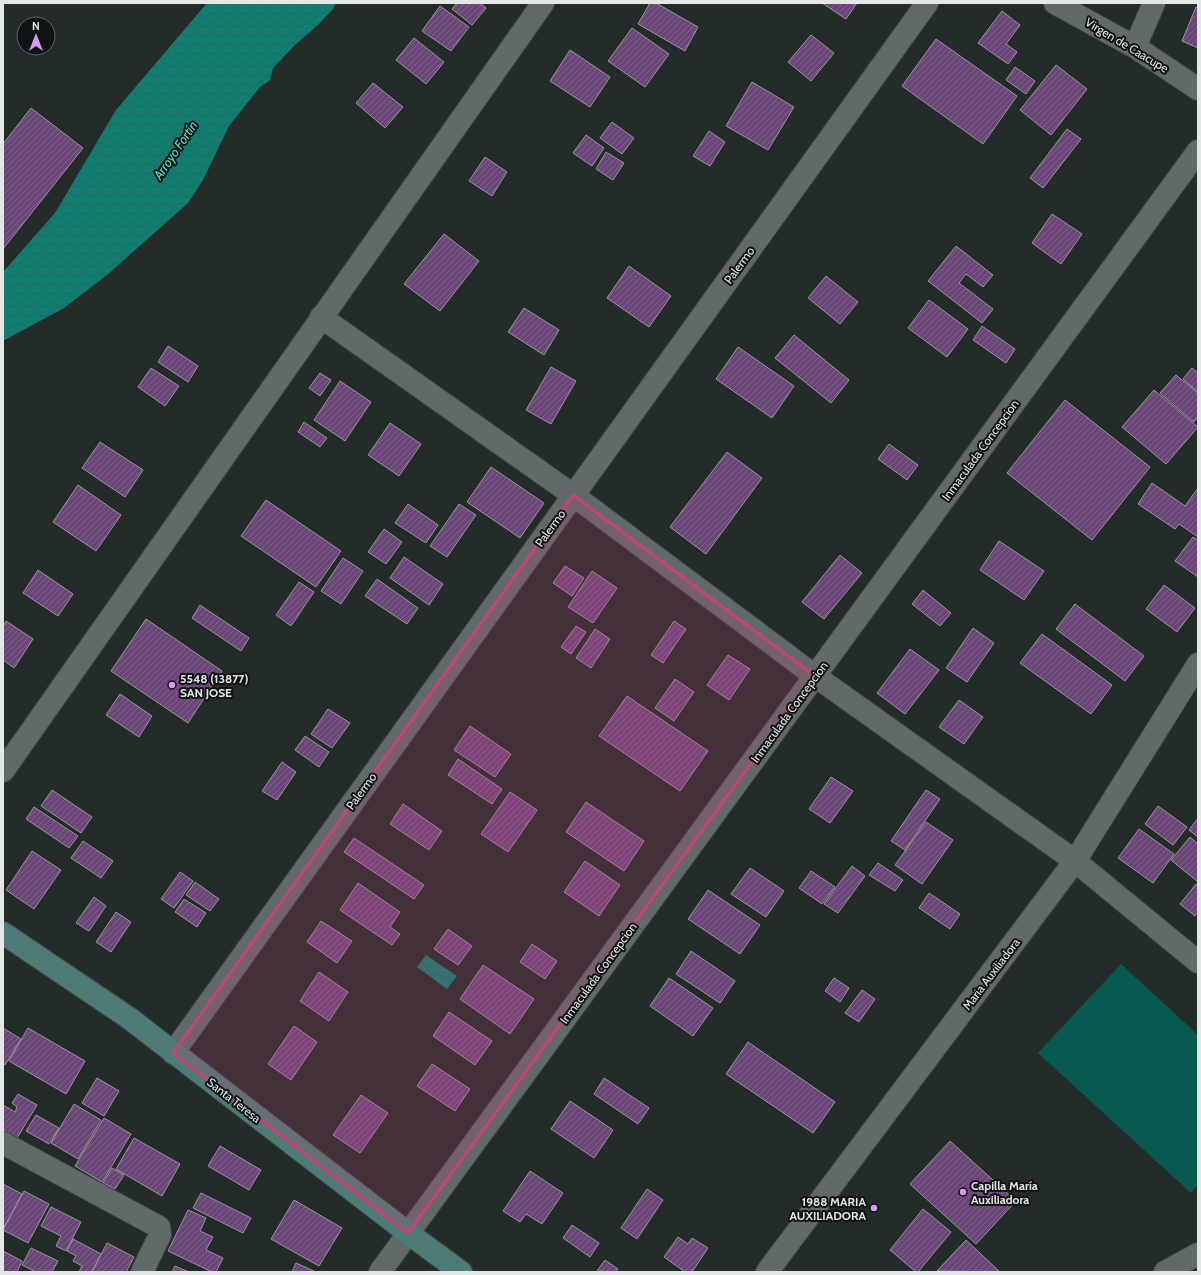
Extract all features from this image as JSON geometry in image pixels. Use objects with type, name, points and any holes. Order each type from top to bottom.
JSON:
[{"type":"street","points":[[3,771],[543,3]]},
{"type":"street","name":"Palermo","points":[[173,1053],[927,3]]},
{"type":"street","name":"Virgen de Caacupe","points":[[1055,3],[1134,47],[1198,89]]},
{"type":"street","points":[[1134,47],[1154,3]]},
{"type":"street","name":"Inmaculada Concepcion","points":[[380,1272],[1198,151]]},
{"type":"street","points":[[321,317],[573,495],[815,676],[1075,861],[1198,962]]},
{"type":"street","name":"Maria Auxiliadora","points":[[767,1272],[1075,861],[1198,664]]},
{"type":"street","name":"Santa Teresa","points":[[3,933],[129,1018],[408,1233],[461,1272]]},
{"type":"street","points":[[3,1143],[159,1227],[160,1235],[142,1272]]},
{"type":"street","points":[[1166,1272],[1198,1254]]},
{"type":"highlighted area","points":[[573,495],[815,676],[408,1233],[173,1053]]},
{"type":"shaded area","points":[[1121,964],[1198,1035],[1198,1185],[1191,1193],[1038,1053]]},
{"type":"water","name":"Arroyo Fortín","points":[[207,3],[336,3],[333,9],[317,26],[296,44],[273,68],[270,80],[260,87],[229,126],[203,180],[188,203],[107,275],[64,308],[3,341],[3,272],[55,213],[116,110]]},
{"type":"water","points":[[426,955],[457,976],[447,989],[417,967]]},
{"type":"building","points":[[457,3],[480,3],[486,8],[472,25],[452,9]]},
{"type":"building","points":[[650,3],[656,3],[698,27],[685,51],[638,24]]},
{"type":"building","points":[[822,3],[857,3],[846,19]]},
{"type":"building","points":[[440,6],[469,27],[451,51],[422,31]]},
{"type":"building","points":[[1196,7],[1198,8],[1198,48],[1182,41]]},
{"type":"building","points":[[1002,11],[1020,25],[1006,44],[1017,52],[1008,64],[978,43]]},
{"type":"building","points":[[632,28],[669,54],[645,87],[608,61]]},
{"type":"building","points":[[811,35],[834,53],[811,81],[788,62]]},
{"type":"building","points":[[414,38],[444,62],[426,84],[396,60]]},
{"type":"building","points":[[936,39],[1017,96],[983,144],[902,86]]},
{"type":"building","points":[[570,50],[610,77],[590,107],[550,81]]},
{"type":"building","points":[[1056,65],[1087,89],[1051,135],[1020,110]]},
{"type":"building","points":[[1015,67],[1035,81],[1026,94],[1006,80]]},
{"type":"building","points":[[752,82],[794,107],[768,150],[726,126]]},
{"type":"building","points":[[373,83],[403,107],[385,128],[356,103]]},
{"type":"building","points":[[31,108],[83,148],[3,249],[3,144]]},
{"type":"building","points":[[612,122],[634,138],[622,154],[600,138]]},
{"type":"building","points":[[1067,129],[1081,139],[1043,188],[1030,178]]},
{"type":"building","points":[[709,131],[725,142],[710,166],[693,156]]},
{"type":"building","points":[[586,135],[604,148],[592,166],[573,153]]},
{"type":"building","points":[[606,152],[624,163],[613,180],[596,169]]},
{"type":"building","points":[[485,157],[507,172],[492,196],[469,181]]},
{"type":"building","points":[[1052,214],[1082,234],[1061,264],[1032,243]]},
{"type":"building","points":[[444,234],[479,261],[440,311],[404,284]]},
{"type":"building","points":[[956,246],[993,275],[983,287],[966,274],[959,283],[993,309],[982,323],[928,281]]},
{"type":"building","points":[[629,266],[671,296],[649,327],[607,298]]},
{"type":"building","points":[[826,276],[858,302],[840,324],[808,298]]},
{"type":"building","points":[[929,300],[968,329],[947,357],[908,328]]},
{"type":"building","points":[[524,308],[559,330],[544,355],[508,332]]},
{"type":"building","points":[[982,326],[1015,349],[1006,363],[973,340]]},
{"type":"building","points":[[794,335],[849,380],[831,403],[775,358]]},
{"type":"building","points":[[168,346],[198,366],[188,382],[158,362]]},
{"type":"building","points":[[738,347],[794,386],[772,418],[716,379]]},
{"type":"building","points":[[551,367],[576,381],[551,424],[526,410]]},
{"type":"building","points":[[151,368],[179,386],[165,406],[138,387]]},
{"type":"building","points":[[1192,368],[1198,373],[1198,392],[1183,379]]},
{"type":"building","points":[[320,373],[331,380],[320,396],[309,388]]},
{"type":"building","points":[[1176,375],[1198,393],[1198,417],[1194,422],[1160,393]]},
{"type":"building","points":[[340,381],[371,402],[345,441],[314,420]]},
{"type":"building","points":[[1154,390],[1198,427],[1166,464],[1122,427]]},
{"type":"building","points":[[1065,400],[1150,467],[1092,540],[1007,473]]},
{"type":"building","points":[[304,422],[327,438],[320,447],[298,432]]},
{"type":"building","points":[[390,423],[421,444],[399,476],[368,455]]},
{"type":"building","points":[[100,442],[143,470],[125,497],[82,468]]},
{"type":"building","points":[[889,444],[918,465],[907,480],[878,459]]},
{"type":"building","points":[[727,452],[762,478],[706,554],[670,527]]},
{"type":"building","points":[[491,467],[544,503],[520,538],[467,502]]},
{"type":"building","points":[[1152,483],[1185,506],[1198,488],[1198,537],[1179,524],[1175,529],[1138,504]]},
{"type":"building","points":[[78,485],[121,515],[96,551],[53,522]]},
{"type":"building","points":[[266,500],[341,551],[316,587],[241,536]]},
{"type":"building","points":[[408,504],[438,525],[426,543],[395,523]]},
{"type":"building","points":[[459,504],[476,515],[447,557],[430,546]]},
{"type":"building","points":[[384,529],[402,542],[386,564],[368,552]]},
{"type":"building","points":[[1193,537],[1198,540],[1198,577],[1175,561]]},
{"type":"building","points":[[999,541],[1044,571],[1024,600],[980,570]]},
{"type":"building","points":[[840,555],[862,573],[824,619],[802,602]]},
{"type":"building","points":[[404,557],[443,584],[429,605],[390,578]]},
{"type":"building","points":[[343,558],[363,571],[341,604],[321,591]]},
{"type":"building","points":[[565,566],[584,578],[572,596],[553,583]]},
{"type":"building","points":[[38,570],[73,594],[58,616],[23,593]]},
{"type":"building","points":[[592,571],[617,588],[593,623],[568,607]]},
{"type":"building","points":[[377,579],[418,608],[407,624],[365,596]]},
{"type":"building","points":[[299,582],[314,592],[291,626],[276,615]]},
{"type":"building","points":[[1164,585],[1195,608],[1177,632],[1146,609]]},
{"type":"building","points":[[923,590],[951,613],[940,626],[912,604]]},
{"type":"building","points":[[1075,604],[1144,656],[1125,681],[1056,629]]},
{"type":"building","points":[[200,605],[249,638],[241,651],[192,618]]},
{"type":"building","points":[[146,619],[222,671],[188,723],[111,671]]},
{"type":"building","points":[[6,621],[33,639],[14,668],[3,660],[3,626]]},
{"type":"building","points":[[674,621],[686,629],[663,663],[651,655]]},
{"type":"building","points":[[576,626],[586,632],[571,654],[561,647]]},
{"type":"building","points":[[973,628],[994,643],[967,682],[946,668]]},
{"type":"building","points":[[595,629],[610,639],[591,668],[576,658]]},
{"type":"building","points":[[1042,634],[1112,685],[1091,714],[1020,663]]},
{"type":"building","points":[[910,649],[939,670],[905,714],[877,693]]},
{"type":"building","points":[[728,655],[750,669],[729,700],[707,685]]},
{"type":"building","points":[[675,679],[694,692],[674,721],[655,708]]},
{"type":"building","points":[[120,694],[152,716],[139,737],[106,715]]},
{"type":"building","points":[[627,696],[708,751],[680,791],[599,736]]},
{"type":"building","points":[[959,700],[983,717],[964,744],[939,727]]},
{"type":"building","points":[[328,709],[350,723],[332,748],[311,734]]},
{"type":"building","points":[[470,726],[511,754],[495,777],[454,750]]},
{"type":"building","points":[[305,736],[329,752],[319,767],[295,750]]},
{"type":"building","points":[[458,759],[502,789],[492,804],[448,775]]},
{"type":"building","points":[[282,762],[296,772],[277,800],[262,791]]},
{"type":"building","points":[[831,777],[853,791],[830,823],[809,809]]},
{"type":"building","points":[[52,790],[92,817],[81,833],[41,806]]},
{"type":"building","points":[[926,790],[940,799],[905,850],[891,841]]},
{"type":"building","points":[[510,792],[537,810],[508,852],[481,834]]},
{"type":"building","points":[[586,802],[644,841],[624,871],[566,832]]},
{"type":"building","points":[[403,804],[442,831],[429,850],[390,824]]},
{"type":"building","points":[[1158,806],[1187,827],[1173,845],[1145,824]]},
{"type":"building","points":[[34,807],[78,836],[69,848],[26,819]]},
{"type":"building","points":[[1198,818],[1198,837],[1189,830]]},
{"type":"building","points":[[926,822],[953,840],[922,884],[895,865]]},
{"type":"building","points":[[1139,829],[1174,854],[1153,883],[1118,858]]},
{"type":"building","points":[[1190,837],[1198,844],[1198,882],[1171,860]]},
{"type":"building","points":[[354,838],[424,885],[414,899],[344,852]]},
{"type":"building","points":[[83,841],[113,861],[101,878],[71,858]]},
{"type":"building","points":[[32,851],[61,870],[34,909],[6,890]]},
{"type":"building","points":[[585,861],[620,885],[599,916],[564,892]]},
{"type":"building","points":[[878,863],[903,880],[895,891],[869,875]]},
{"type":"building","points":[[852,866],[865,876],[838,913],[824,904]]},
{"type":"building","points":[[750,868],[784,891],[766,917],[731,894]]},
{"type":"building","points":[[811,871],[835,887],[822,904],[799,888]]},
{"type":"building","points":[[180,872],[193,881],[174,908],[161,899]]},
{"type":"building","points":[[195,882],[219,899],[210,911],[186,895]]},
{"type":"building","points":[[358,883],[400,912],[390,927],[400,934],[392,945],[340,910]]},
{"type":"building","points":[[1196,884],[1198,885],[1198,911],[1195,916],[1180,904]]},
{"type":"building","points":[[708,890],[760,925],[740,954],[688,919]]},
{"type":"building","points":[[929,893],[960,914],[950,929],[919,908]]},
{"type":"building","points":[[94,897],[106,906],[89,931],[76,923]]},
{"type":"building","points":[[184,899],[206,913],[197,927],[175,912]]},
{"type":"building","points":[[116,912],[131,922],[111,952],[96,942]]},
{"type":"building","points":[[321,921],[352,941],[337,963],[307,942]]},
{"type":"building","points":[[448,929],[472,946],[458,965],[434,949]]},
{"type":"building","points":[[532,944],[557,961],[545,979],[520,962]]},
{"type":"building","points":[[691,951],[735,981],[720,1003],[676,974]]},
{"type":"building","points":[[483,965],[534,999],[510,1034],[460,999]]},
{"type":"building","points":[[319,972],[348,992],[329,1021],[300,1001]]},
{"type":"building","points":[[669,978],[713,1008],[693,1036],[650,1006]]},
{"type":"building","points":[[834,978],[849,988],[840,1002],[825,991]]},
{"type":"building","points":[[862,990],[875,999],[859,1022],[845,1013]]},
{"type":"building","points":[[449,1012],[492,1041],[475,1065],[433,1036]]},
{"type":"building","points":[[294,1026],[317,1042],[291,1080],[268,1064]]},
{"type":"building","points":[[3,1028],[21,1039],[5,1065],[3,1064]]},
{"type":"building","points":[[28,1028],[85,1061],[66,1094],[9,1061]]},
{"type":"building","points":[[748,1042],[835,1102],[813,1133],[726,1074]]},
{"type":"building","points":[[432,1064],[470,1089],[455,1111],[417,1086]]},
{"type":"building","points":[[97,1078],[119,1091],[104,1116],[82,1103]]},
{"type":"building","points":[[604,1078],[649,1108],[638,1124],[594,1094]]},
{"type":"building","points":[[18,1094],[37,1105],[17,1138],[3,1130],[3,1105],[15,1112],[17,1107],[12,1103]]},
{"type":"building","points":[[361,1095],[388,1113],[360,1153],[333,1135]]},
{"type":"building","points":[[570,1101],[613,1130],[594,1158],[551,1129]]},
{"type":"building","points":[[74,1104],[101,1120],[78,1159],[51,1143]]},
{"type":"building","points":[[36,1115],[59,1128],[49,1144],[26,1131]]},
{"type":"building","points":[[104,1118],[131,1134],[102,1182],[75,1166]]},
{"type":"building","points":[[134,1138],[180,1164],[162,1196],[116,1169]]},
{"type":"building","name":"Capilla María Auxiliadora","points":[[950,1141],[1016,1201],[976,1244],[910,1184]]},
{"type":"building","points":[[220,1146],[261,1170],[249,1190],[208,1166]]},
{"type":"building","points":[[112,1168],[124,1175],[115,1189],[103,1183]]},
{"type":"building","points":[[530,1171],[563,1193],[542,1224],[526,1214],[520,1222],[503,1211]]},
{"type":"building","points":[[3,1184],[22,1194],[3,1229]]},
{"type":"building","points":[[647,1189],[663,1200],[637,1239],[621,1228]]},
{"type":"building","points":[[24,1191],[49,1204],[28,1243],[3,1230]]},
{"type":"building","points":[[201,1193],[251,1218],[243,1233],[193,1208]]},
{"type":"building","points":[[294,1200],[342,1228],[319,1266],[271,1239]]},
{"type":"building","points":[[51,1207],[81,1222],[66,1251],[56,1246],[61,1236],[41,1226]]},
{"type":"building","points":[[923,1209],[951,1232],[918,1272],[916,1272],[890,1250]]},
{"type":"building","points":[[188,1210],[206,1218],[200,1231],[213,1237],[206,1250],[223,1258],[216,1272],[212,1272],[168,1251]]},
{"type":"building","points":[[572,1225],[599,1243],[590,1257],[563,1238]]},
{"type":"building","points":[[678,1237],[688,1244],[692,1238],[708,1248],[692,1272],[685,1272],[664,1257]]},
{"type":"building","points":[[73,1239],[101,1254],[92,1272],[79,1272],[82,1266],[73,1261],[76,1256],[67,1251]]},
{"type":"building","points":[[966,1240],[1000,1272],[937,1271]]},
{"type":"building","points":[[107,1243],[134,1257],[126,1272],[92,1272]]},
{"type":"building","points":[[31,1248],[58,1261],[52,1272],[36,1272],[22,1265]]},
{"type":"building","points":[[3,1251],[22,1261],[17,1272],[3,1272]]},
{"type":"building","points":[[605,1260],[618,1269],[616,1272],[597,1271]]},
{"type":"building","points":[[296,1263],[314,1271],[314,1272],[292,1272]]},
{"type":"building","points":[[175,1266],[189,1272],[172,1272]]},
{"type":"place","name":"5548 (13877) SAN JOSE","points":[[172,685]]},
{"type":"place","name":"Capilla María Auxiliadora","points":[[963,1192]]},
{"type":"place","name":"1988 MARIA AUXILIADORA","points":[[874,1208]]}]
